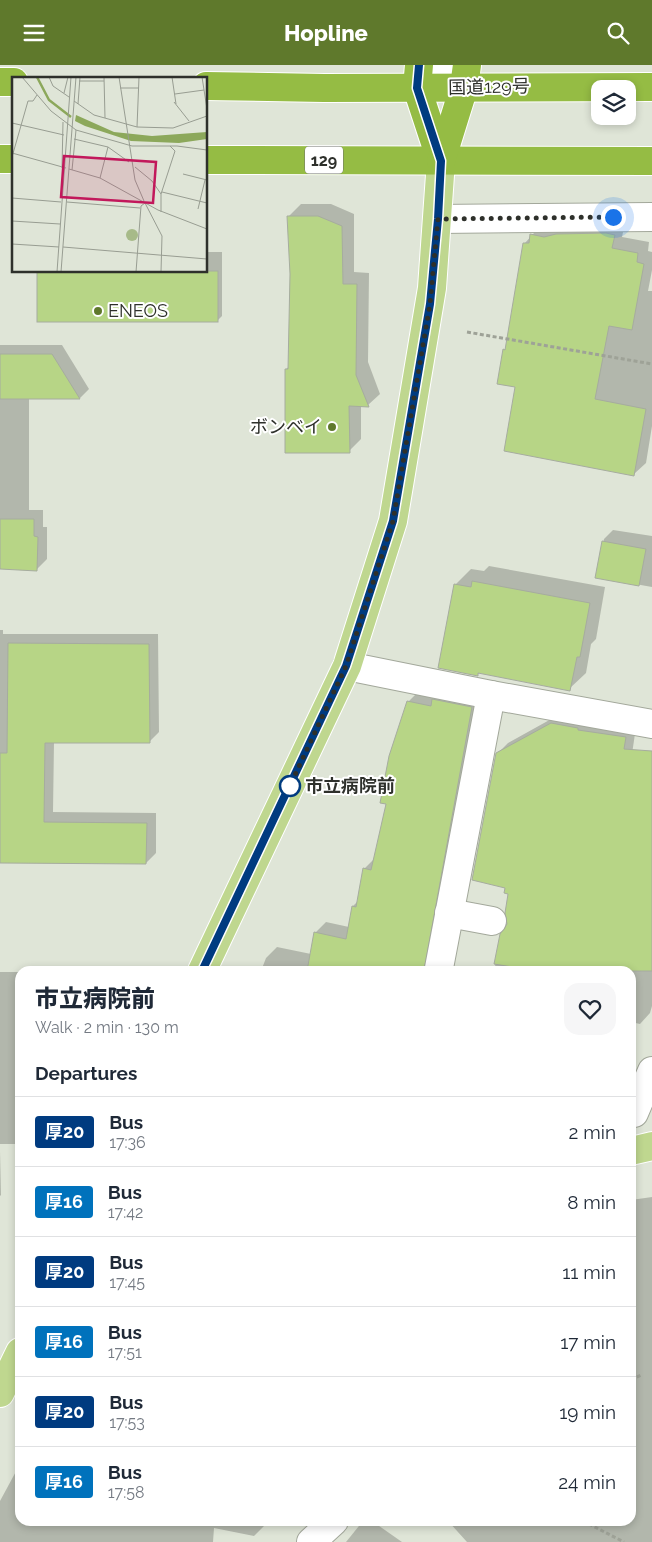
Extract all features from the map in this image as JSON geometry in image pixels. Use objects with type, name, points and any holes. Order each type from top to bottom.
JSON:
[{"type":"highway","name":"国道129号","points":[[208,86],[466,76],[576,86],[652,87]]},
{"type":"highway","points":[[441,161],[466,76]]},
{"type":"highway","points":[[418,77],[441,161]]},
{"type":"highway","name":"129","points":[[208,160],[652,161]]},
{"type":"main road","points":[[204,966],[346,666],[393,521],[428,312],[438,219],[441,161]]},
{"type":"main road","points":[[636,1150],[652,1146]]},
{"type":"main road","points":[[0,1393],[15,1362]]},
{"type":"main road","points":[[0,1403],[15,1390]]},
{"type":"street","points":[[418,77],[448,65]]},
{"type":"street","points":[[438,219],[652,217]]},
{"type":"street","points":[[346,666],[652,724]]},
{"type":"street","points":[[439,966],[491,695]]},
{"type":"street","points":[[449,913],[492,921]]},
{"type":"street","points":[[636,1108],[652,1071]]},
{"type":"street","points":[[311,1542],[329,1526]]},
{"type":"path","points":[[467,332],[652,364]]},
{"type":"path","points":[[636,1377],[641,1375]]},
{"type":"path","points":[[593,1526],[624,1542]]},
{"type":"building","points":[[287,216],[318,216],[342,226],[343,284],[357,284],[356,375],[369,407],[349,406],[350,453],[285,453],[285,369],[288,369],[290,274]]},
{"type":"building","points":[[606,233],[615,235],[612,248],[638,253],[637,262],[644,264],[632,330],[609,326],[595,399],[646,409],[634,476],[504,451],[515,387],[497,384],[503,349],[505,350],[523,243],[529,243],[530,234],[544,237],[556,234]]},
{"type":"building","points":[[208,271],[218,271],[218,322],[37,322],[37,273],[208,273]]},
{"type":"building","points":[[0,354],[52,354],[80,399],[0,399]]},
{"type":"building","points":[[0,519],[34,519],[34,536],[38,537],[37,571],[0,569]]},
{"type":"building","points":[[602,541],[646,549],[639,586],[595,578]]},
{"type":"building","points":[[472,581],[590,603],[580,657],[577,657],[570,691],[478,673],[478,676],[438,668],[454,584],[471,587]]},
{"type":"building","points":[[8,643],[149,644],[150,743],[45,743],[44,822],[147,823],[146,864],[0,863],[0,753],[7,753]]},
{"type":"building","points":[[432,699],[472,707],[425,966],[308,966],[314,932],[346,939],[352,906],[356,907],[363,868],[371,870],[386,804],[380,803],[389,756],[407,701],[431,706]]},
{"type":"building","points":[[551,723],[578,728],[578,730],[626,737],[624,749],[652,751],[652,971],[636,971],[636,966],[506,966],[494,964],[500,934],[507,924],[505,913],[508,894],[504,893],[505,888],[472,880],[496,753]]},
{"type":"bus line","name":"厚20","points":[[204,966],[346,666],[393,521],[430,304],[438,219],[441,161],[417,88],[419,65]]},
{"type":"place","name":"ENEOS","points":[[98,311]]},
{"type":"place","name":"ボンベイ","points":[[332,427]]},
{"type":"place","name":"市立病院前","points":[[290,786]]},
{"type":"route","points":[[290,786],[287,792],[346,666],[393,521],[430,304],[438,219],[613,217]]}]
